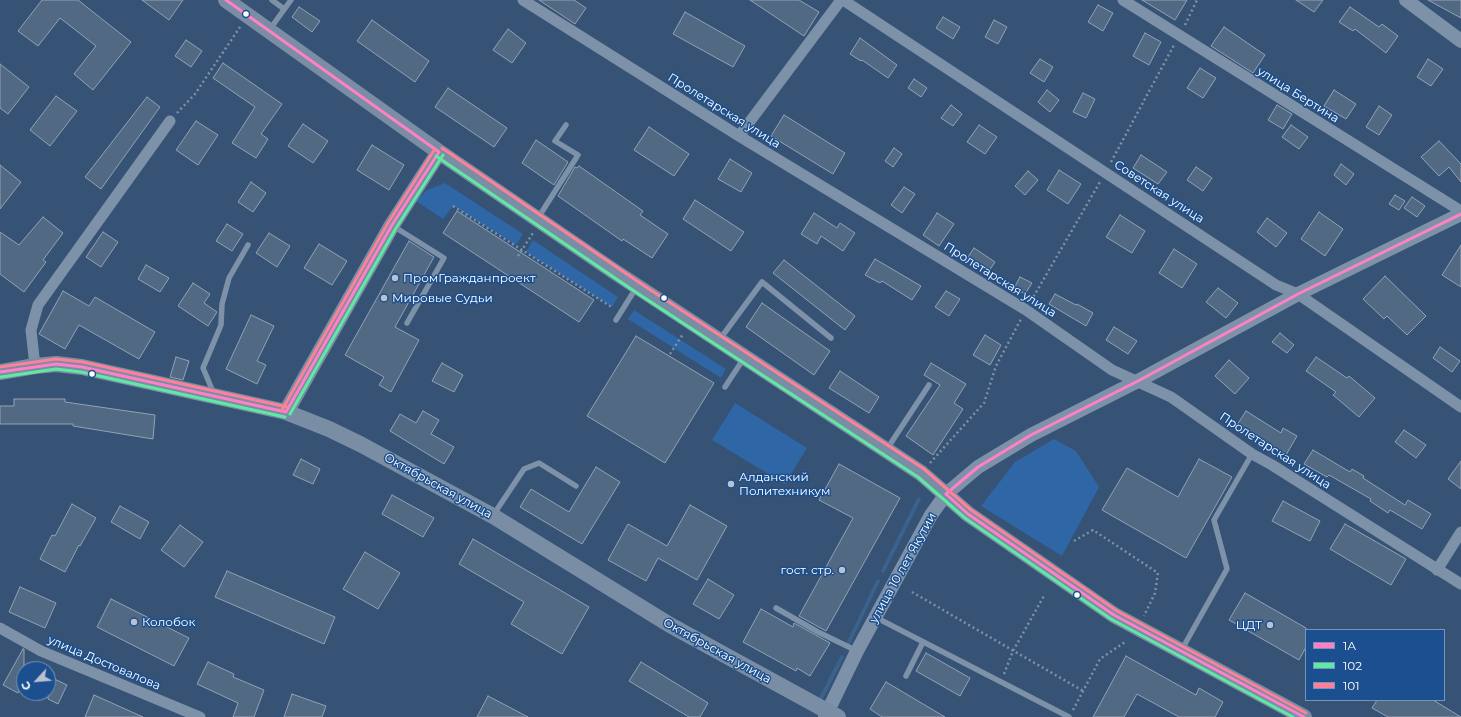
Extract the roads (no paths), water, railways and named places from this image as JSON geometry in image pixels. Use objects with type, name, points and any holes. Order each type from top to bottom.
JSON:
[{"type":"main road","points":[[226,0],[439,152],[540,219],[637,287],[921,473],[968,514],[1114,615],[1304,717]]},
{"type":"main road","points":[[286,412],[392,225],[439,152]]},
{"type":"main road","name":"Октябрьская улица","points":[[0,372],[56,364],[82,367],[216,398],[286,412],[329,428],[493,516],[670,625],[830,715]]},
{"type":"street","name":"Пролетарская улица","points":[[523,0],[739,136],[1026,310],[1112,370],[1171,397],[1252,454],[1272,465],[1461,584]]},
{"type":"street","points":[[739,136],[842,0]]},
{"type":"street","name":"Советская улица","points":[[842,0],[1276,284],[1298,294],[1461,407]]},
{"type":"street","name":"улица Бертина","points":[[1122,0],[1461,211]]},
{"type":"street","points":[[1406,0],[1461,41]]},
{"type":"street","points":[[35,366],[31,330],[38,304],[170,121]]},
{"type":"street","name":"улица 10 лет Якутии","points":[[830,715],[857,651],[931,515],[946,494],[978,468],[1031,435],[1138,381],[1298,294],[1461,214]]},
{"type":"street","points":[[1437,570],[1461,532]]},
{"type":"street","name":"улица Достовалова","points":[[0,628],[41,650],[200,717]]},
{"type":"lane","points":[[272,0],[284,9]]},
{"type":"lane","points":[[269,31],[290,0]]},
{"type":"lane","points":[[540,219],[578,155],[555,141],[566,125]]},
{"type":"lane","points":[[392,225],[444,258],[407,323]]},
{"type":"lane","points":[[216,398],[203,368],[221,325],[222,304],[230,278],[248,245]]},
{"type":"lane","points":[[719,341],[762,282],[831,338]]},
{"type":"lane","points":[[616,320],[637,287]]},
{"type":"lane","points":[[725,387],[744,358]]},
{"type":"lane","points":[[886,449],[929,386]]},
{"type":"lane","points":[[1181,651],[1227,569],[1214,520],[1252,454]]},
{"type":"lane","points":[[493,516],[524,469],[539,463],[576,486]]},
{"type":"lane","points":[[776,608],[818,632],[857,651]]},
{"type":"lane","points":[[875,616],[1069,717]]},
{"type":"lane","points":[[906,676],[923,642]]},
{"type":"waterway","points":[[883,571],[919,499]]},
{"type":"waterway","points":[[847,646],[878,581]]},
{"type":"waterway","points":[[819,702],[842,657]]},
{"type":"place","name":"ПромГражданпроект","points":[[395,278]]},
{"type":"place","name":"Мировые Судьи","points":[[384,298]]},
{"type":"place","name":"Алданский Политехникум","points":[[731,484]]},
{"type":"place","name":"гост. стр.","points":[[842,570]]},
{"type":"place","name":"Колобок","points":[[134,622]]},
{"type":"place","name":"ЦДТ","points":[[1270,625]]}]
